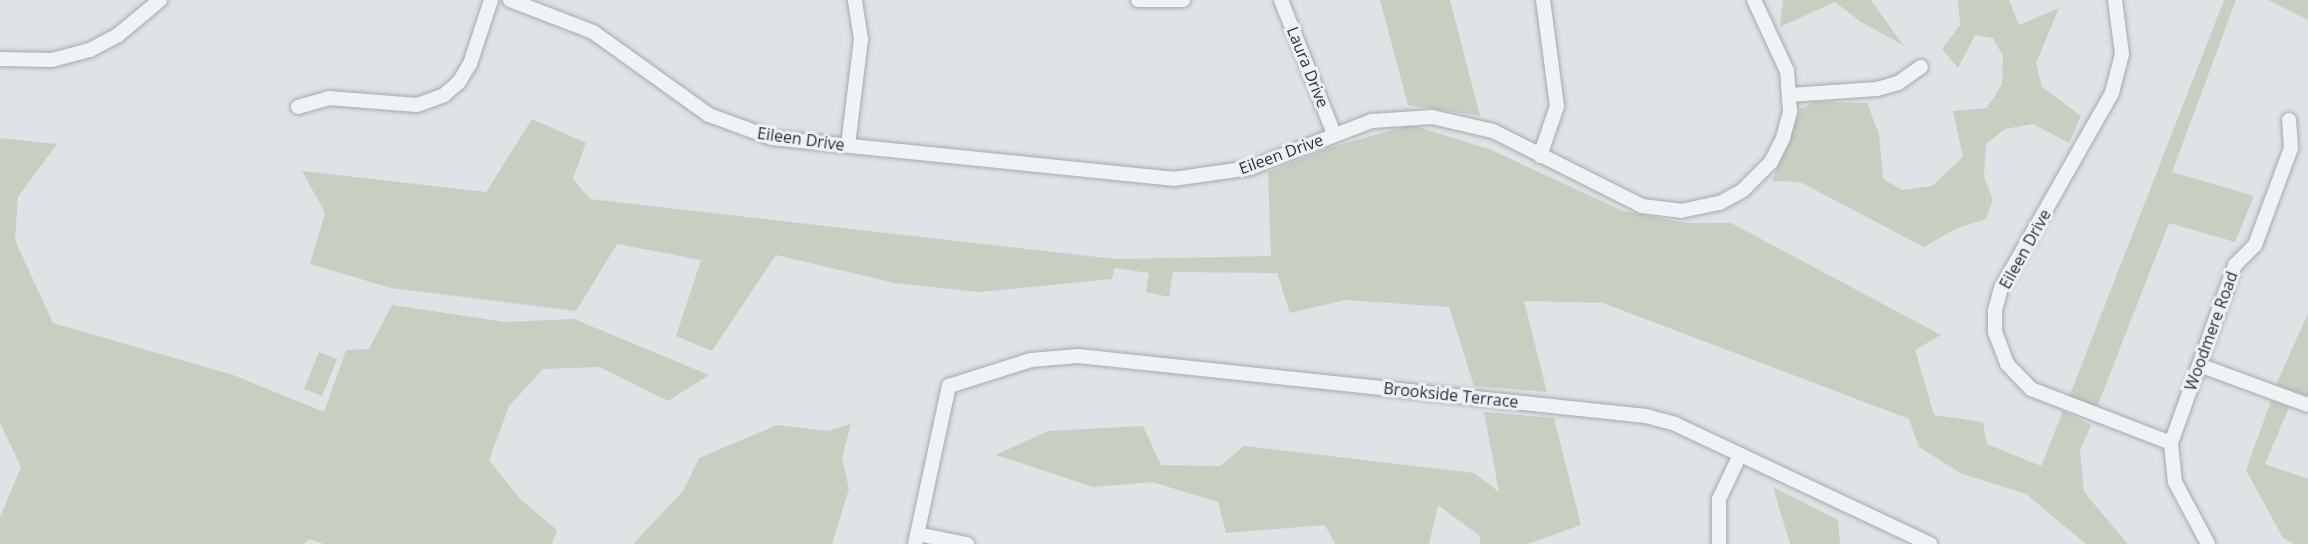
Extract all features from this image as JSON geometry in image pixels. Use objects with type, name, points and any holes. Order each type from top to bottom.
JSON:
[{"type":"street","points":[[0,59],[46,61],[90,50],[118,35],[159,0]]},
{"type":"street","points":[[298,107],[329,98],[417,105],[444,95],[465,73],[491,0]]},
{"type":"street","name":"Eileen Drive","points":[[510,0],[593,32],[688,102],[725,122],[772,138],[1173,179],[1250,168],[1334,134],[1387,118],[1432,117],[1478,126],[1642,206],[1668,211],[1707,207],[1743,190],[1771,162],[1787,124],[1790,95],[1784,59],[1754,0]]},
{"type":"street","points":[[848,145],[861,39],[855,0]]},
{"type":"street","points":[[1138,0],[1184,0]]},
{"type":"street","name":"Laura Drive","points":[[1281,0],[1334,134]]},
{"type":"street","points":[[1540,156],[1557,106],[1543,0]]},
{"type":"street","name":"Eileen Drive","points":[[2115,0],[2122,47],[2112,93],[2001,288],[1995,310],[1995,333],[2007,364],[2031,389],[2170,443]]},
{"type":"street","points":[[1790,95],[1877,89],[1898,83],[1920,67]]},
{"type":"street","name":"Woodmere Road","points":[[2208,544],[2175,482],[2170,443],[2235,265],[2255,245],[2291,148],[2289,120]]},
{"type":"street","name":"Brookside Terrace","points":[[916,539],[949,386],[1031,360],[1100,357],[1646,416],[1675,424],[1930,544]]},
{"type":"street","points":[[2199,365],[2308,405]]},
{"type":"street","points":[[1719,544],[1719,499],[1740,454]]},
{"type":"street","points":[[916,539],[968,544]]},
{"type":"green space","points":[[1380,0],[1450,0],[1480,116],[1408,105]]},
{"type":"green space","points":[[1783,0],[1871,0],[1903,45],[1861,22],[1835,2],[1780,27]]},
{"type":"green space","points":[[1958,0],[2009,0],[2019,25],[2059,8],[2036,63],[2042,87],[2081,116],[2069,143],[2033,124],[2005,129],[1986,144],[1984,176],[1993,200],[1986,219],[1955,229],[1924,247],[1800,182],[1772,181],[1800,109],[1815,102],[1867,103],[1879,134],[1883,179],[1902,190],[1932,186],[1963,157],[1953,111],[1987,108],[2002,84],[2003,56],[1993,38],[1975,35],[1958,68],[1942,49],[1960,25]]},
{"type":"green space","points":[[2224,0],[2236,0],[2172,172],[2254,196],[2235,242],[2169,223],[2097,407],[2069,397]]},
{"type":"green space","points":[[2268,0],[2308,0],[2308,20]]},
{"type":"green space","points":[[532,119],[586,143],[573,179],[590,199],[1115,259],[1271,256],[1268,172],[1328,148],[1411,125],[1489,149],[1623,211],[1685,223],[1731,223],[1941,335],[1915,350],[1934,415],[1983,422],[1987,444],[2041,466],[2063,411],[2091,425],[2080,451],[2084,492],[2128,544],[2086,544],[2026,494],[1960,473],[1919,447],[1909,419],[1603,303],[1524,301],[1547,392],[1474,386],[1449,307],[1345,300],[1290,313],[1277,273],[1173,272],[1169,297],[1146,292],[1149,273],[1114,268],[1112,279],[979,292],[895,283],[776,255],[712,351],[676,336],[701,260],[617,244],[576,311],[391,288],[310,264],[325,213],[302,171],[486,192]]},
{"type":"green space","points":[[0,138],[57,144],[18,197],[15,240],[53,323],[233,375],[324,412],[346,350],[369,349],[392,305],[505,322],[574,319],[709,375],[668,401],[599,367],[543,369],[509,406],[489,460],[520,499],[557,530],[552,544],[324,544],[309,539],[304,544],[0,544],[0,517],[21,467],[0,423]]},
{"type":"green space","points":[[2308,313],[2308,396],[2276,385]]},
{"type":"green space","points":[[319,352],[337,359],[322,396],[304,389]]},
{"type":"green space","points":[[2271,401],[2289,407],[2265,464],[2308,479],[2308,544],[2294,544],[2283,538],[2246,470]]},
{"type":"green space","points":[[1484,412],[1554,418],[1581,525],[1527,544],[1480,544],[1480,536],[1438,505],[1429,544],[1335,544],[1325,525],[1226,533],[1218,502],[1152,482],[1093,487],[996,455],[1048,431],[1143,426],[1161,465],[1220,466],[1244,446],[1474,473],[1499,492]]},
{"type":"green space","points":[[851,424],[842,457],[849,489],[832,544],[633,544],[683,491],[699,458],[777,425],[828,431]]},
{"type":"green space","points":[[1773,487],[1838,520],[1840,544],[1790,544]]}]
